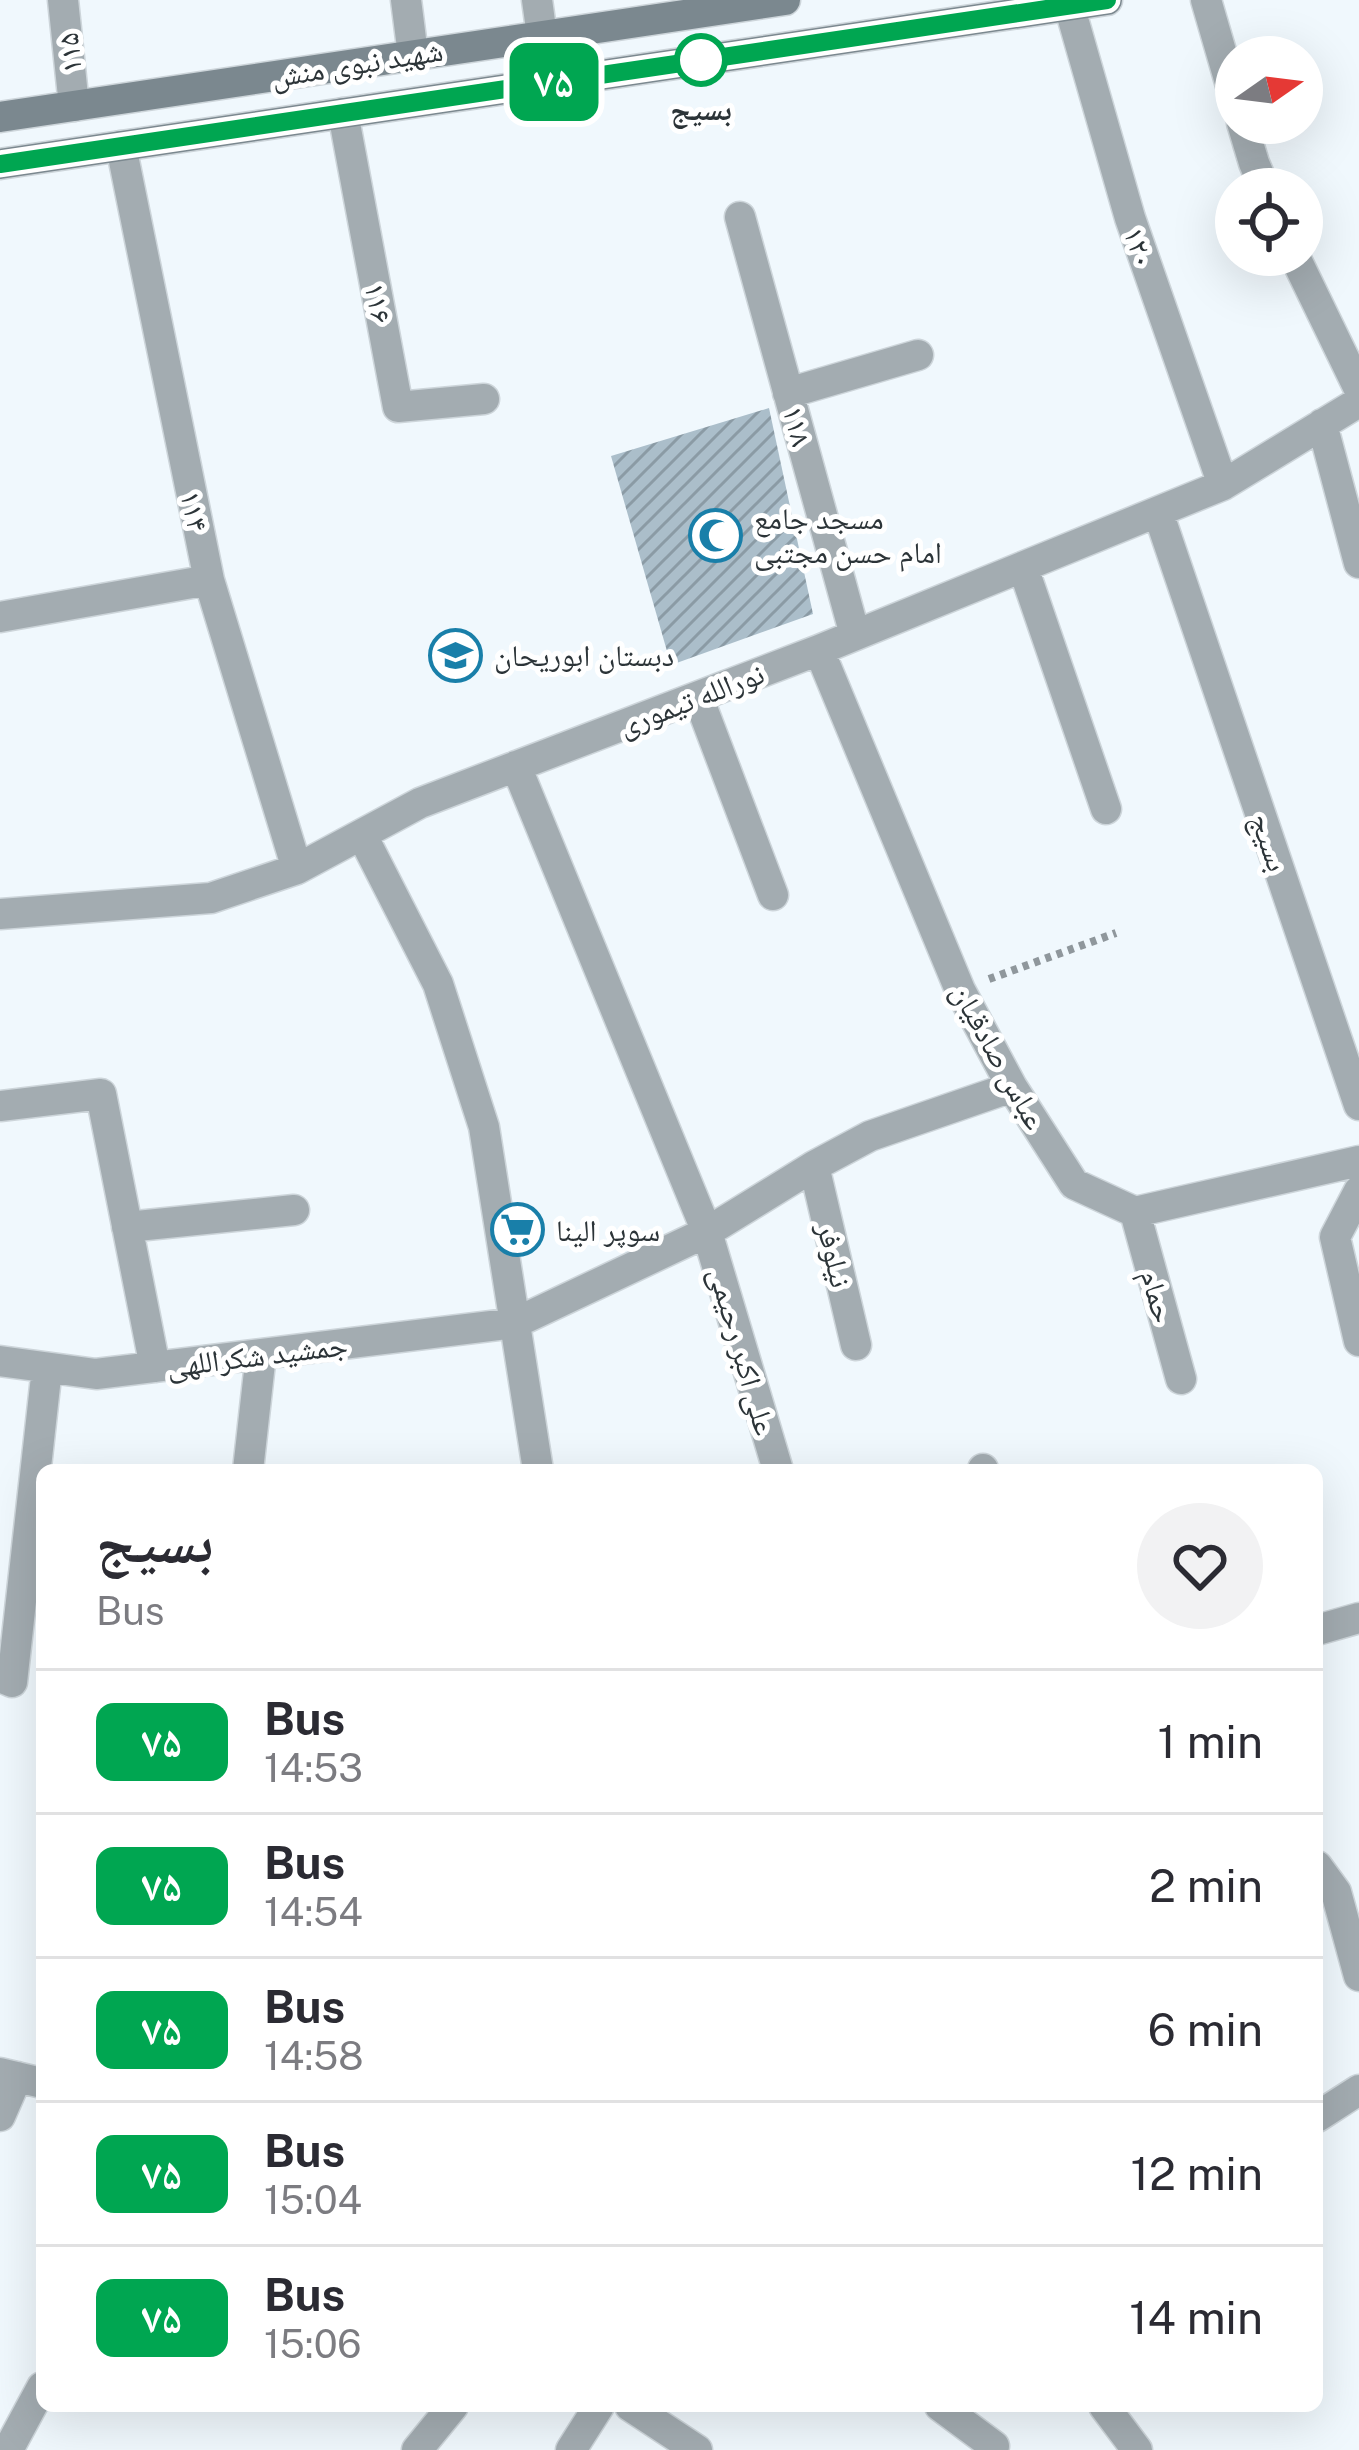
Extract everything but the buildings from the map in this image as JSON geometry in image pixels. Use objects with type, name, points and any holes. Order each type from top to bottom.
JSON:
[{"type":"main road","name":"شهید نبوی منش","points":[[0,116],[785,0]]},
{"type":"main road","name":"شهید نبوی منش","points":[[0,164],[1107,0]]},
{"type":"street","name":"۱۱۵","points":[[63,0],[74,106]]},
{"type":"street","points":[[406,0],[413,55]]},
{"type":"street","points":[[537,0],[542,36]]},
{"type":"street","points":[[1206,0],[1216,36]]},
{"type":"street","name":"۱۲۰","points":[[1070,5],[1130,218],[1223,485]]},
{"type":"street","name":"۱۱۶","points":[[343,113],[398,407],[484,399]]},
{"type":"street","name":"۱۱۴","points":[[122,146],[209,580],[297,869]]},
{"type":"street","name":"۱۱۸","points":[[740,217],[855,635]]},
{"type":"street","points":[[1304,276],[1359,389]]},
{"type":"street","points":[[788,393],[918,355]]},
{"type":"street","name":"نورالله تیموری","points":[[0,914],[212,898],[297,869],[420,803],[819,650],[1223,485],[1359,402]]},
{"type":"street","points":[[1322,424],[1359,563]]},
{"type":"street","name":"بسیج","points":[[1159,512],[1359,1105]]},
{"type":"street","points":[[1023,567],[1106,809]]},
{"type":"street","points":[[0,617],[209,580]]},
{"type":"street","name":"عباس صادقیان","points":[[819,650],[959,990],[1012,1087],[1075,1184],[1135,1212]]},
{"type":"street","points":[[698,697],[773,895]]},
{"type":"street","name":"علی اکبر رحیمی","points":[[516,766],[707,1232],[776,1464]]},
{"type":"street","points":[[362,835],[438,984],[484,1127],[537,1464]]},
{"type":"street","name":"جمشید شکراللهی","points":[[0,1361],[96,1374],[514,1323],[707,1232],[871,1136],[1012,1087]]},
{"type":"street","points":[[0,1106],[100,1094],[155,1367]]},
{"type":"street","points":[[1135,1212],[1359,1161]]},
{"type":"street","name":"نیلوفر","points":[[814,1166],[856,1346]]},
{"type":"street","points":[[1359,1191],[1335,1237],[1359,1341]]},
{"type":"street","points":[[127,1227],[294,1210]]},
{"type":"street","name":"حمام","points":[[1135,1212],[1181,1379]]},
{"type":"street","points":[[249,1464],[261,1354]]},
{"type":"street","points":[[36,1464],[47,1368]]},
{"type":"street","points":[[0,1677],[12,1682],[36,1467]]},
{"type":"street","points":[[1323,1628],[1359,1618]]},
{"type":"street","points":[[1323,1874],[1336,1892],[1359,1976]]},
{"type":"street","points":[[0,2116],[20,2077]]},
{"type":"street","points":[[1323,2113],[1359,2090]]},
{"type":"street","points":[[8,2450],[36,2398]]},
{"type":"street","points":[[417,2450],[447,2412]]},
{"type":"street","points":[[571,2450],[595,2412]]},
{"type":"street","points":[[640,2412],[697,2450]]},
{"type":"street","points":[[948,2412],[994,2446]]},
{"type":"street","points":[[1108,2412],[1137,2450]]},
{"type":"path","points":[[959,990],[1116,933]]},
{"type":"bus line","name":"۷۵","points":[[0,164],[1107,0]]},
{"type":"place","name":"بسیج","points":[[701,60]]},
{"type":"place","name":"مسجد جامع امام حسن مجتبی","points":[[715,535]]},
{"type":"place","name":"دبستان ابوریحان","points":[[455,655]]},
{"type":"place","name":"سوپر الینا","points":[[517,1230]]}]
